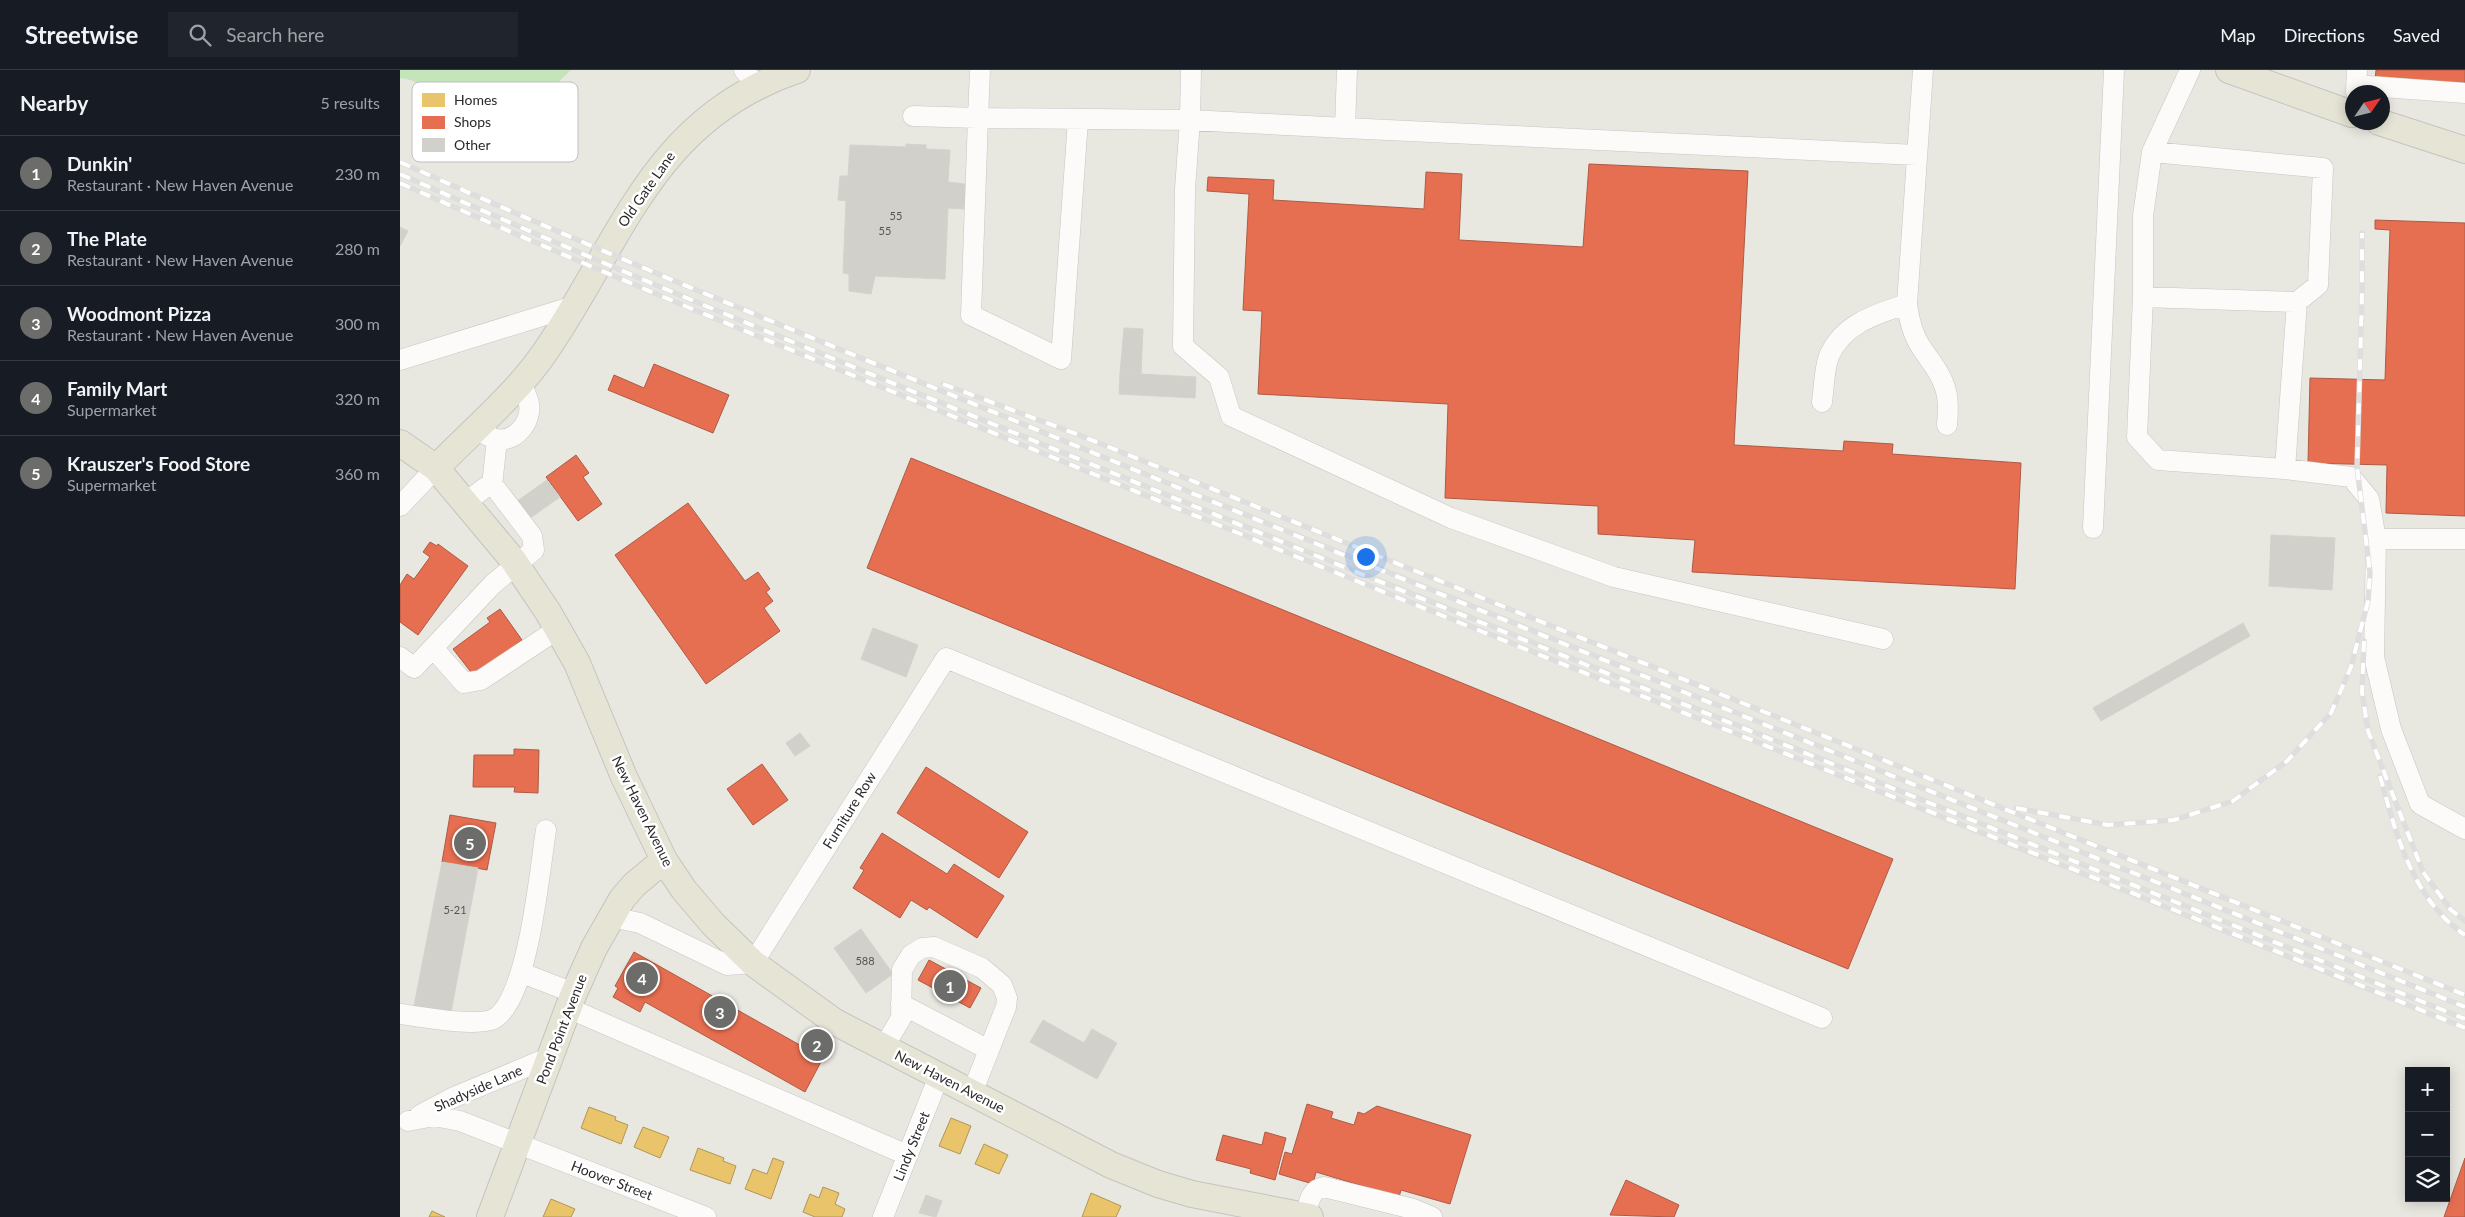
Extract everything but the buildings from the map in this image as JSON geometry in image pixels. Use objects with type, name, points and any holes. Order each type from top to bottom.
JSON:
[{"type":"main road","name":"Old Gate Lane","points":[[436,468],[486,434],[520,382],[543,355],[574,306],[620,225],[658,167],[705,119],[751,78],[797,70]]},
{"type":"main road","points":[[2229,70],[2257,74],[2345,111]]},
{"type":"main road","points":[[2390,126],[2465,150]]},
{"type":"main road","name":"New Haven Avenue","points":[[400,442],[436,468],[466,502],[515,564],[558,629],[577,663],[624,777],[664,860],[684,890],[713,924],[752,963],[836,1022],[1111,1165],[1158,1184],[1213,1198],[1308,1216]]},
{"type":"main road","name":"Pond Point Avenue","points":[[490,1217],[571,1001],[611,917],[634,885],[664,860]]},
{"type":"street","points":[[980,70],[971,315],[1061,359],[1078,120]]},
{"type":"street","points":[[1191,70],[1190,120],[1185,189],[1183,346],[1219,377],[1232,416],[1451,518],[1614,577],[1883,639]]},
{"type":"street","points":[[1345,128],[1347,70]]},
{"type":"street","points":[[1923,70],[1907,304],[1910,322],[1920,346],[1932,362],[1946,389],[1948,406],[1947,425]]},
{"type":"street","points":[[2093,528],[2114,70]]},
{"type":"street","points":[[2190,70],[2152,152],[2143,216],[2143,298],[2137,437],[2158,460],[2285,469],[2352,477],[2370,499],[2376,539],[2374,656],[2391,729],[2420,804],[2465,829]]},
{"type":"street","points":[[2363,82],[2465,93]]},
{"type":"street","points":[[913,116],[1078,120],[1190,120],[1917,155]]},
{"type":"street","points":[[2143,298],[2297,302],[2318,285],[2323,168],[2152,152]]},
{"type":"street","points":[[2285,469],[2297,302]]},
{"type":"street","points":[[1822,402],[1829,356],[1846,333],[1865,318],[1907,304]]},
{"type":"street","points":[[400,360],[574,306]]},
{"type":"street","points":[[400,657],[414,668],[493,584],[534,550],[535,542],[492,486],[486,434],[513,436],[524,427],[530,414],[529,403],[520,382]]},
{"type":"street","points":[[400,506],[436,468]]},
{"type":"street","points":[[466,502],[486,487],[492,486]]},
{"type":"street","points":[[2376,539],[2465,539]]},
{"type":"street","points":[[433,648],[464,683],[481,680],[558,629]]},
{"type":"street","name":"Furniture Row","points":[[752,963],[946,658],[1822,1018]]},
{"type":"street","points":[[400,1014],[478,1022],[493,1019],[511,1001],[522,974],[546,830]]},
{"type":"street","points":[[611,917],[640,923],[726,965],[752,963]]},
{"type":"street","points":[[884,1047],[901,1018],[902,970],[911,955],[922,948],[934,947],[982,968],[1002,985],[1007,998],[1006,1007],[972,1093]]},
{"type":"street","points":[[522,974],[571,1001],[907,1155]]},
{"type":"street","points":[[901,1004],[989,1050]]},
{"type":"street","name":"Shadyside Lane","points":[[404,1123],[452,1098],[550,1057]]},
{"type":"street","name":"Lindy Street","points":[[883,1217],[939,1076]]},
{"type":"street","name":"Shadyside Lane","points":[[404,1123],[434,1116],[444,1117],[518,1144]]},
{"type":"street","name":"Hoover Street","points":[[518,1144],[706,1217]]},
{"type":"street","points":[[1308,1216],[1312,1194],[1317,1188],[1324,1187],[1432,1217]]},
{"type":"green space","points":[[400,70],[571,70],[558,82],[415,82],[400,78]]},
{"type":"railway","points":[[400,162],[577,240],[1113,461],[2465,1007]]},
{"type":"railway","points":[[400,174],[662,288],[927,397],[2465,1019]]},
{"type":"railway","points":[[400,183],[662,296],[1103,478],[2465,1028]]},
{"type":"railway","points":[[2016,808],[2108,825],[2174,820],[2233,801],[2287,761],[2331,713],[2351,667],[2368,601],[2370,573],[2357,467],[2362,233]]},
{"type":"railway","points":[[943,384],[1079,435],[2465,995]]},
{"type":"railway","points":[[2364,641],[2362,692],[2368,731],[2423,872],[2451,910],[2465,921]]},
{"type":"railway","points":[[2380,776],[2400,842],[2419,884],[2447,920],[2465,935]]},
{"type":"place","name":"Krauszer's Food Store","points":[[470,843]]},
{"type":"place","name":"Family Mart","points":[[642,978]]},
{"type":"place","name":"Dunkin'","points":[[950,986]]},
{"type":"place","name":"Woodmont Pizza","points":[[720,1012]]},
{"type":"place","name":"The Plate","points":[[817,1045]]}]
